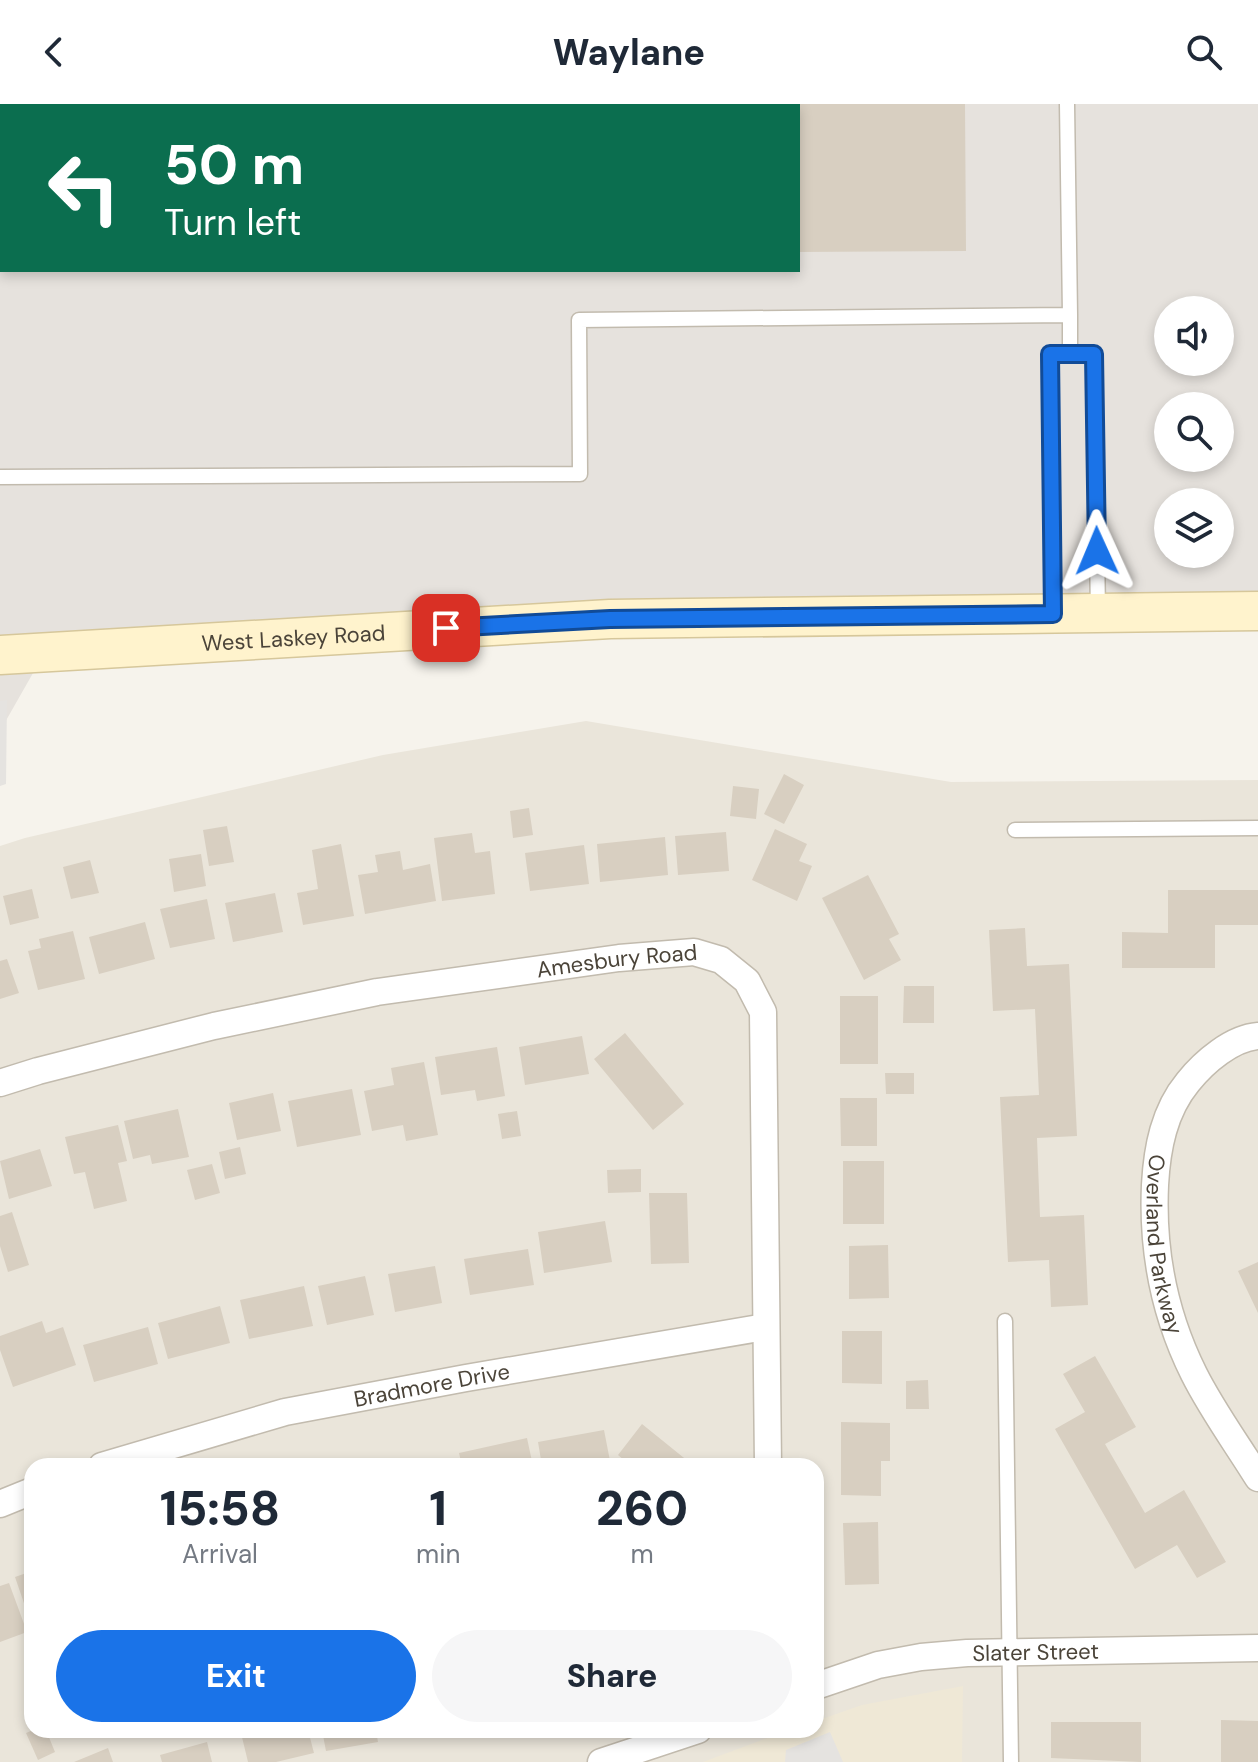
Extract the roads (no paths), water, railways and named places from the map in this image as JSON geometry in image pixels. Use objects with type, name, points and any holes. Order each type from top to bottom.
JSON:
[{"type":"main road","name":"West Laskey Road","points":[[0,655],[596,620],[1258,611]]},
{"type":"street","name":"Amesbury Road","points":[[0,1083],[214,1026],[377,992],[619,958],[694,952],[721,960],[747,981],[763,1012],[768,1458]]},
{"type":"street","name":"Overland Parkway","points":[[1258,1036],[1227,1048],[1208,1062],[1192,1077],[1174,1102],[1163,1130],[1156,1170],[1154,1222],[1159,1273],[1175,1331],[1195,1375],[1258,1478]]},
{"type":"street","name":"Bradmore Drive","points":[[129,1458],[285,1412],[765,1327]]},
{"type":"street","points":[[0,1504],[24,1494]]},
{"type":"street","name":"Slater Street","points":[[824,1683],[878,1665],[921,1657],[1011,1652],[1258,1648]]},
{"type":"street","points":[[601,1762],[674,1738]]},
{"type":"lane","points":[[1067,104],[1070,354]]},
{"type":"lane","points":[[0,477],[580,474],[579,320],[1070,315]]},
{"type":"lane","points":[[1053,614],[1050,354],[1094,354],[1098,613]]},
{"type":"lane","points":[[1015,830],[1258,828]]},
{"type":"lane","points":[[1005,1321],[1011,1762]]}]
